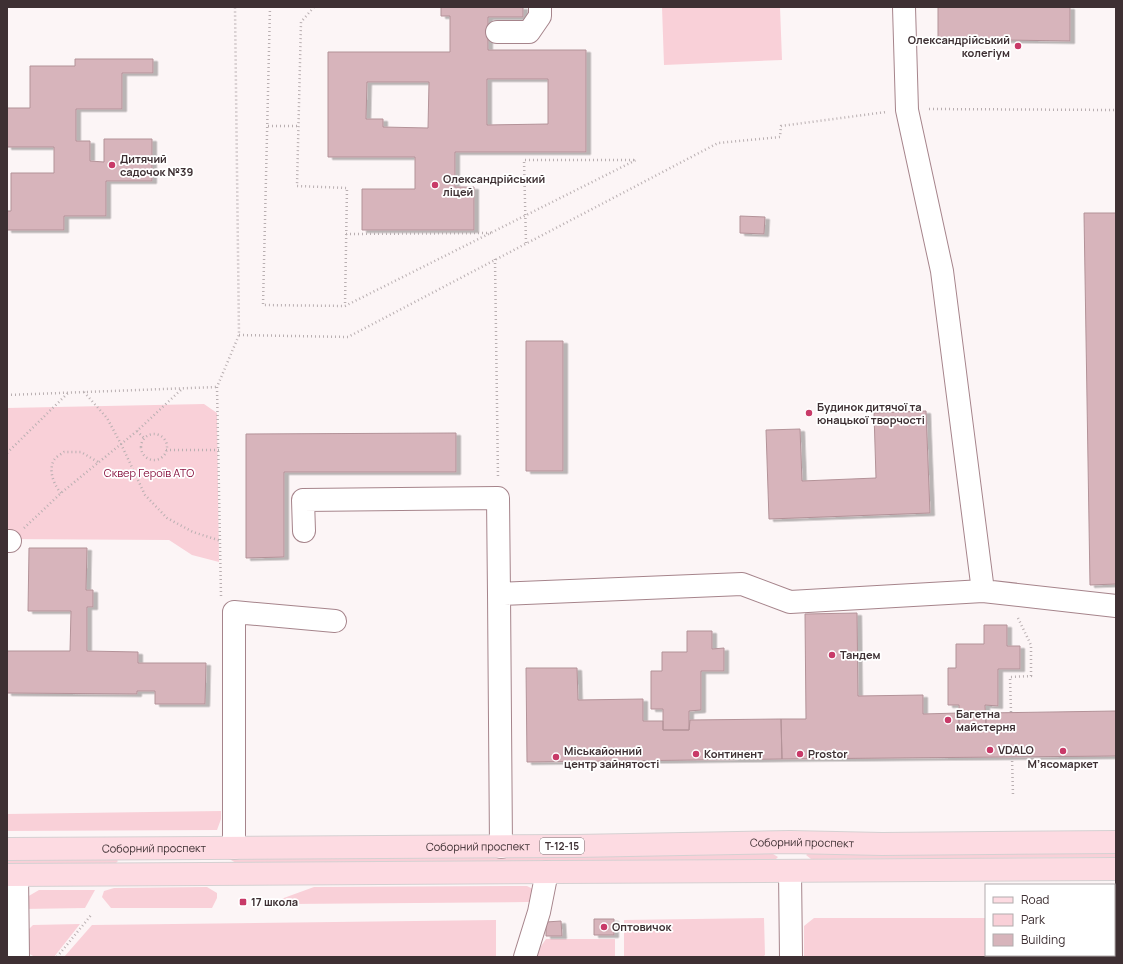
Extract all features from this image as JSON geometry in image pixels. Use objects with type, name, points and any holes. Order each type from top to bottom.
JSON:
[{"type":"main road","name":"Соборний проспект","points":[[7,849],[501,847],[790,842],[882,844],[1116,842]]},
{"type":"main road","points":[[790,842],[790,870]]},
{"type":"main road","points":[[157,874],[158,848]]},
{"type":"main road","points":[[12,875],[1116,869]]},
{"type":"street","points":[[497,32],[529,32],[540,16],[540,7]]},
{"type":"street","points":[[904,7],[907,110],[942,271],[983,591]]},
{"type":"street","points":[[304,531],[303,500],[498,498],[501,847]]},
{"type":"street","points":[[499,594],[742,584],[790,602],[983,591],[1116,606]]},
{"type":"street","points":[[234,848],[234,612],[335,621]]},
{"type":"street","points":[[790,870],[791,957]]},
{"type":"street","points":[[525,957],[539,912],[547,872]]},
{"type":"street","points":[[12,875],[18,957]]},
{"type":"path","points":[[221,604],[217,387],[239,335],[235,7]]},
{"type":"path","points":[[270,7],[263,305],[345,306],[492,233],[525,216],[636,160],[524,160],[525,216],[526,243]]},
{"type":"path","points":[[314,7],[301,22],[297,186],[347,188],[345,306]]},
{"type":"path","points":[[922,109],[1116,110]]},
{"type":"path","points":[[239,335],[348,337],[718,142],[780,137],[781,126],[891,111]]},
{"type":"path","points":[[268,126],[298,126]]},
{"type":"path","points":[[346,234],[492,233]]},
{"type":"path","points":[[495,260],[498,498]]},
{"type":"path","points":[[7,395],[217,387]]},
{"type":"path","points":[[8,541],[61,493],[137,431],[184,388]]},
{"type":"path","points":[[84,392],[107,418],[145,495],[167,518],[193,532],[221,541]]},
{"type":"path","points":[[7,453],[69,393]]},
{"type":"path","points":[[137,431],[144,438]]},
{"type":"path","points":[[152,434],[160,436],[166,442],[165,454],[158,459],[150,459],[146,457],[143,454],[141,446],[144,438],[152,434]]},
{"type":"path","points":[[166,450],[219,450]]},
{"type":"path","points":[[61,493],[55,486],[51,471],[54,460],[64,452],[81,452],[98,462]]},
{"type":"path","points":[[1011,712],[1010,677],[1031,676],[1031,645],[1015,612]]},
{"type":"path","points":[[1012,756],[1013,795]]},
{"type":"path","points":[[58,957],[92,914]]},
{"type":"green space","points":[[662,7],[780,7],[782,60],[664,65]]},
{"type":"green space","name":"Сквер Героїв АТО","points":[[204,404],[217,413],[219,562],[192,555],[169,540],[7,539],[7,408]]},
{"type":"green space","points":[[221,811],[221,819],[217,830],[7,831],[7,814]]},
{"type":"green space","points":[[1116,850],[1116,857],[811,859],[806,855],[811,851]]},
{"type":"green space","points":[[773,854],[778,857],[773,862],[236,863],[231,860],[235,855]]},
{"type":"green space","points":[[7,857],[114,857],[118,861],[114,865],[7,865]]},
{"type":"green space","points":[[527,886],[535,890],[537,897],[529,902],[289,904],[281,899],[314,887]]},
{"type":"green space","points":[[207,887],[217,893],[217,898],[212,908],[111,908],[102,897],[104,891],[114,888]]},
{"type":"green space","points":[[39,890],[95,890],[85,908],[22,909],[27,897]]},
{"type":"green space","points":[[1116,917],[1116,957],[804,957],[804,926],[814,918],[985,918],[985,956],[1115,956]]},
{"type":"green space","points":[[764,918],[765,955],[763,957],[624,957],[624,920]]},
{"type":"green space","points":[[496,920],[496,957],[64,957],[92,925]]},
{"type":"green space","points":[[80,924],[54,957],[35,957],[26,952],[25,933],[33,925]]},
{"type":"green space","points":[[546,939],[615,939],[615,957],[536,957],[537,952]]},
{"type":"building","points":[[441,7],[523,7],[523,17],[488,17],[488,50],[586,50],[586,152],[455,152],[455,187],[474,187],[474,230],[362,230],[362,189],[415,189],[415,157],[328,157],[328,52],[450,52],[450,16],[441,16]],"holes":[[[487,79],[548,79],[548,124],[487,125]],[[367,82],[429,82],[428,128],[383,127],[383,119],[366,119]]]},
{"type":"building","points":[[938,7],[1070,7],[1070,41],[938,39]]},
{"type":"building","points":[[75,59],[153,59],[153,73],[122,73],[122,109],[76,109],[76,141],[90,141],[90,161],[104,162],[104,139],[152,139],[152,181],[106,181],[106,216],[64,216],[64,230],[7,230],[7,211],[11,211],[11,173],[54,173],[54,147],[7,147],[7,108],[30,108],[30,66],[75,66]]},
{"type":"building","points":[[1084,213],[1116,213],[1116,584],[1090,585]]},
{"type":"building","points":[[740,216],[765,217],[764,234],[740,233]]},
{"type":"building","points":[[526,341],[563,341],[563,471],[526,471]]},
{"type":"building","points":[[926,411],[930,513],[769,519],[766,430],[800,429],[802,481],[876,478],[874,413]]},
{"type":"building","points":[[456,433],[456,472],[284,472],[284,557],[246,558],[246,434]]},
{"type":"building","points":[[29,548],[87,548],[86,590],[93,590],[93,607],[87,607],[87,651],[138,652],[138,663],[206,663],[205,704],[155,704],[155,691],[137,691],[137,694],[7,693],[7,651],[70,651],[71,611],[28,611]]},
{"type":"building","name":"Тандем","points":[[857,613],[858,696],[923,695],[923,714],[959,713],[959,727],[986,727],[986,713],[1116,711],[1116,756],[782,759],[781,719],[806,719],[805,614]]},
{"type":"building","points":[[984,625],[1007,625],[1007,646],[1020,646],[1020,669],[998,669],[998,706],[985,705],[986,727],[959,727],[959,705],[948,705],[948,668],[956,668],[956,644],[984,644]]},
{"type":"building","points":[[687,631],[712,631],[712,649],[724,648],[724,671],[701,671],[701,710],[689,711],[689,730],[663,730],[663,709],[651,709],[651,671],[662,671],[662,652],[687,652]]},
{"type":"building","points":[[526,668],[577,668],[578,700],[643,699],[643,721],[663,721],[663,730],[689,730],[690,720],[781,719],[782,759],[527,762]]},
{"type":"building","name":"Оптовичок","points":[[594,919],[614,919],[614,935],[594,935]]},
{"type":"building","points":[[561,921],[562,936],[546,936],[546,922]]},
{"type":"place","name":"Олександрійський колегіум","points":[[1018,46]]},
{"type":"place","name":"Дитячий садочок №39","points":[[112,165]]},
{"type":"place","name":"Олександрійський ліцей","points":[[435,185]]},
{"type":"place","name":"Будинок дитячої та юнацької творчості","points":[[809,413]]},
{"type":"place","name":"Тандем","points":[[832,655]]},
{"type":"place","name":"Багетна майстерня","points":[[948,720]]},
{"type":"place","name":"VDALO","points":[[990,750]]},
{"type":"place","name":"Мʼясомаркет","points":[[1063,751]]},
{"type":"place","name":"Континент","points":[[696,754]]},
{"type":"place","name":"Prostor","points":[[800,754]]},
{"type":"place","name":"Міськайонний центр зайнятості","points":[[556,757]]},
{"type":"place","name":"17 школа","points":[[243,902]]},
{"type":"place","name":"Оптовичок","points":[[604,927]]}]
